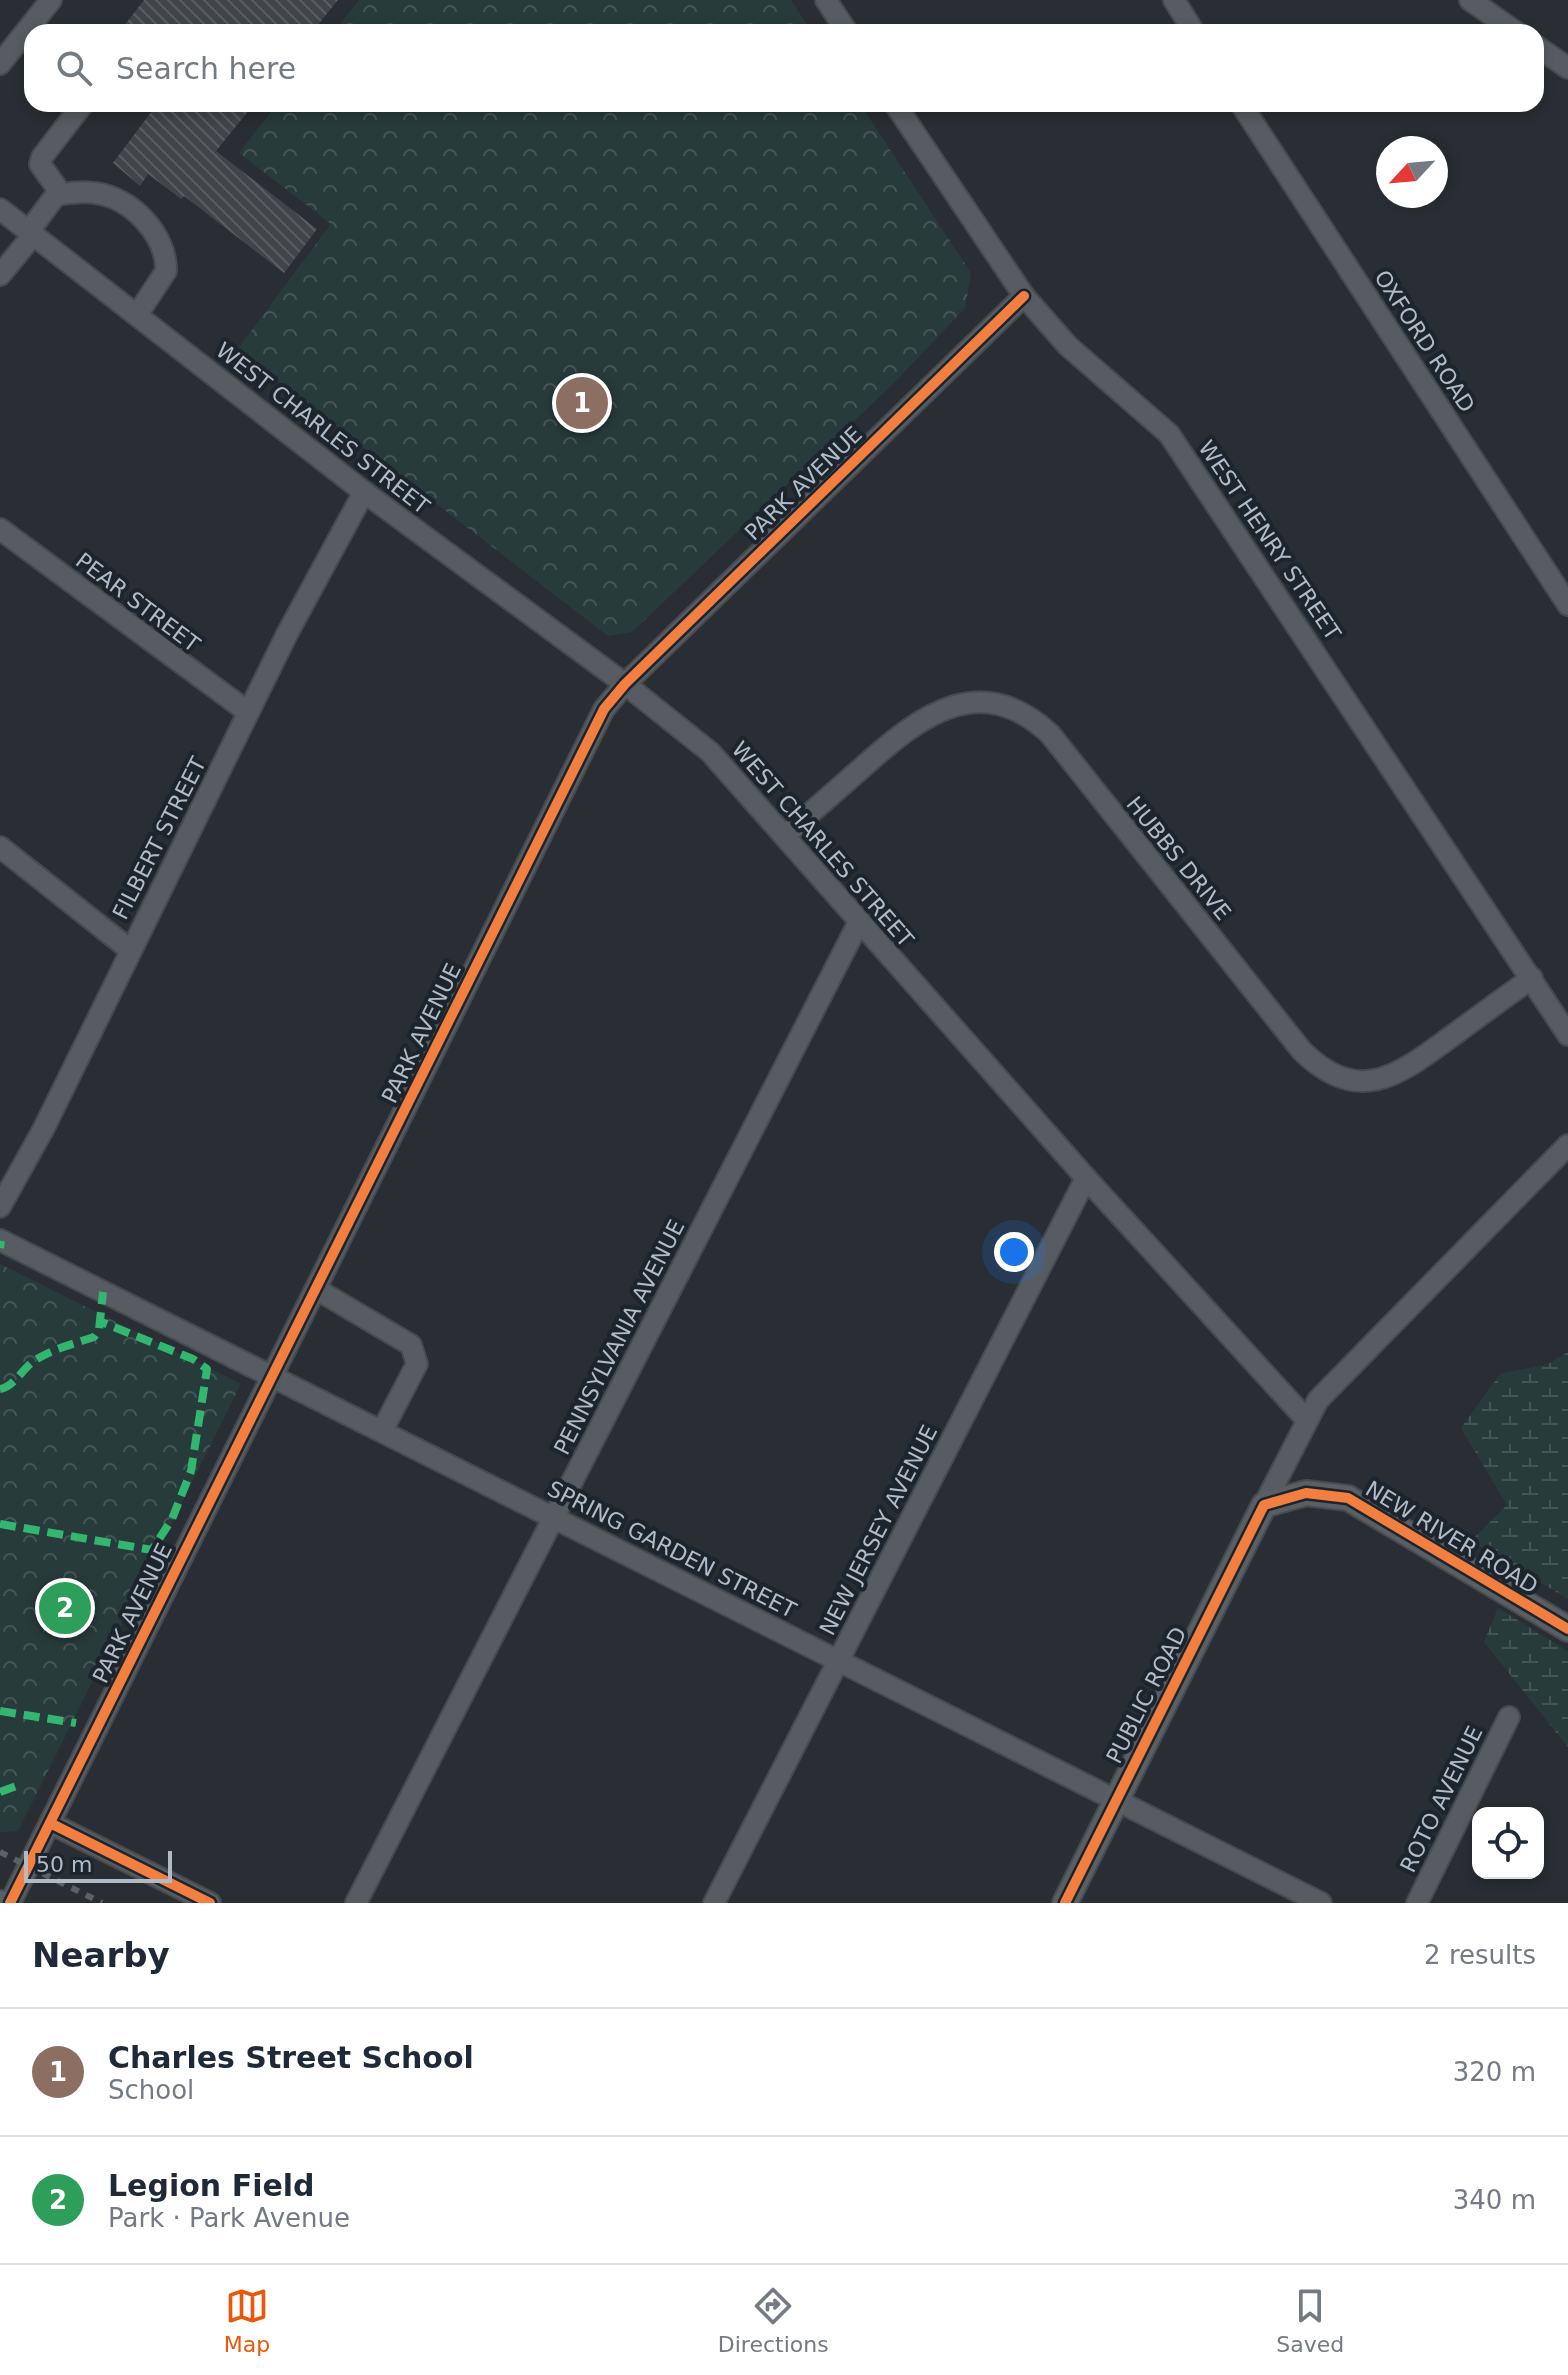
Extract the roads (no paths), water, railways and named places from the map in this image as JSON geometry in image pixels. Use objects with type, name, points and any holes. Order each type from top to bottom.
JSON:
[{"type":"main road","name":"NEW RIVER ROAD","points":[[1264,1505],[1306,1493],[1348,1498],[1568,1629]]},
{"type":"main road","name":"PUBLIC ROAD","points":[[1065,1903],[1264,1505]]},
{"type":"street","points":[[32,24],[51,0]]},
{"type":"street","points":[[826,0],[842,24]]},
{"type":"street","points":[[1174,0],[1189,24]]},
{"type":"street","points":[[1470,0],[1504,24]]},
{"type":"street","points":[[0,64],[24,34]]},
{"type":"street","points":[[1544,52],[1568,68]]},
{"type":"street","points":[[0,275],[56,195],[57,188],[40,164],[42,157],[77,112]]},
{"type":"street","name":"WEST HENRY STREET","points":[[900,112],[1024,296],[1068,346],[1169,434],[1568,1035]]},
{"type":"street","name":"OXFORD ROAD","points":[[1246,112],[1568,605]]},
{"type":"street","points":[[56,195],[97,193],[113,198],[146,222],[160,238],[166,271],[137,315]]},
{"type":"street","name":"WEST CHARLES STREET","points":[[0,209],[364,492],[625,684],[710,752],[1086,1178],[1305,1418]]},
{"type":"street","name":"PARK AVENUE","points":[[10,1903],[604,709],[625,684],[1024,296]]},
{"type":"street","name":"FILBERT STREET","points":[[0,1207],[44,1128],[129,949],[248,712],[364,492]]},
{"type":"street","name":"PEAR STREET","points":[[0,529],[248,712]]},
{"type":"street","name":"HUBBS DRIVE","points":[[785,835],[901,733],[925,717],[965,703],[1008,705],[1029,715],[1050,734],[1302,1051],[1334,1076],[1370,1081],[1403,1071],[1532,978]]},
{"type":"street","points":[[0,847],[129,949]]},
{"type":"street","name":"PENNSYLVANIA AVENUE","points":[[356,1903],[859,922]]},
{"type":"street","name":"PUBLIC ROAD","points":[[1264,1505],[1305,1418],[1345,1370],[1568,1145]]},
{"type":"street","name":"NEW JERSEY AVENUE","points":[[714,1903],[1086,1178]]},
{"type":"street","name":"SPRING GARDEN STREET","points":[[0,1240],[1321,1903]]},
{"type":"street","points":[[316,1289],[411,1345],[417,1364],[382,1431]]},
{"type":"street","name":"ROTO AVENUE","points":[[1417,1903],[1509,1717]]},
{"type":"street","points":[[50,1823],[210,1903]]},
{"type":"railway","points":[[0,1852],[102,1903]]},
{"type":"place","name":"Charles Street School","points":[[582,403]]},
{"type":"place","name":"Legion Field","points":[[65,1608]]}]
